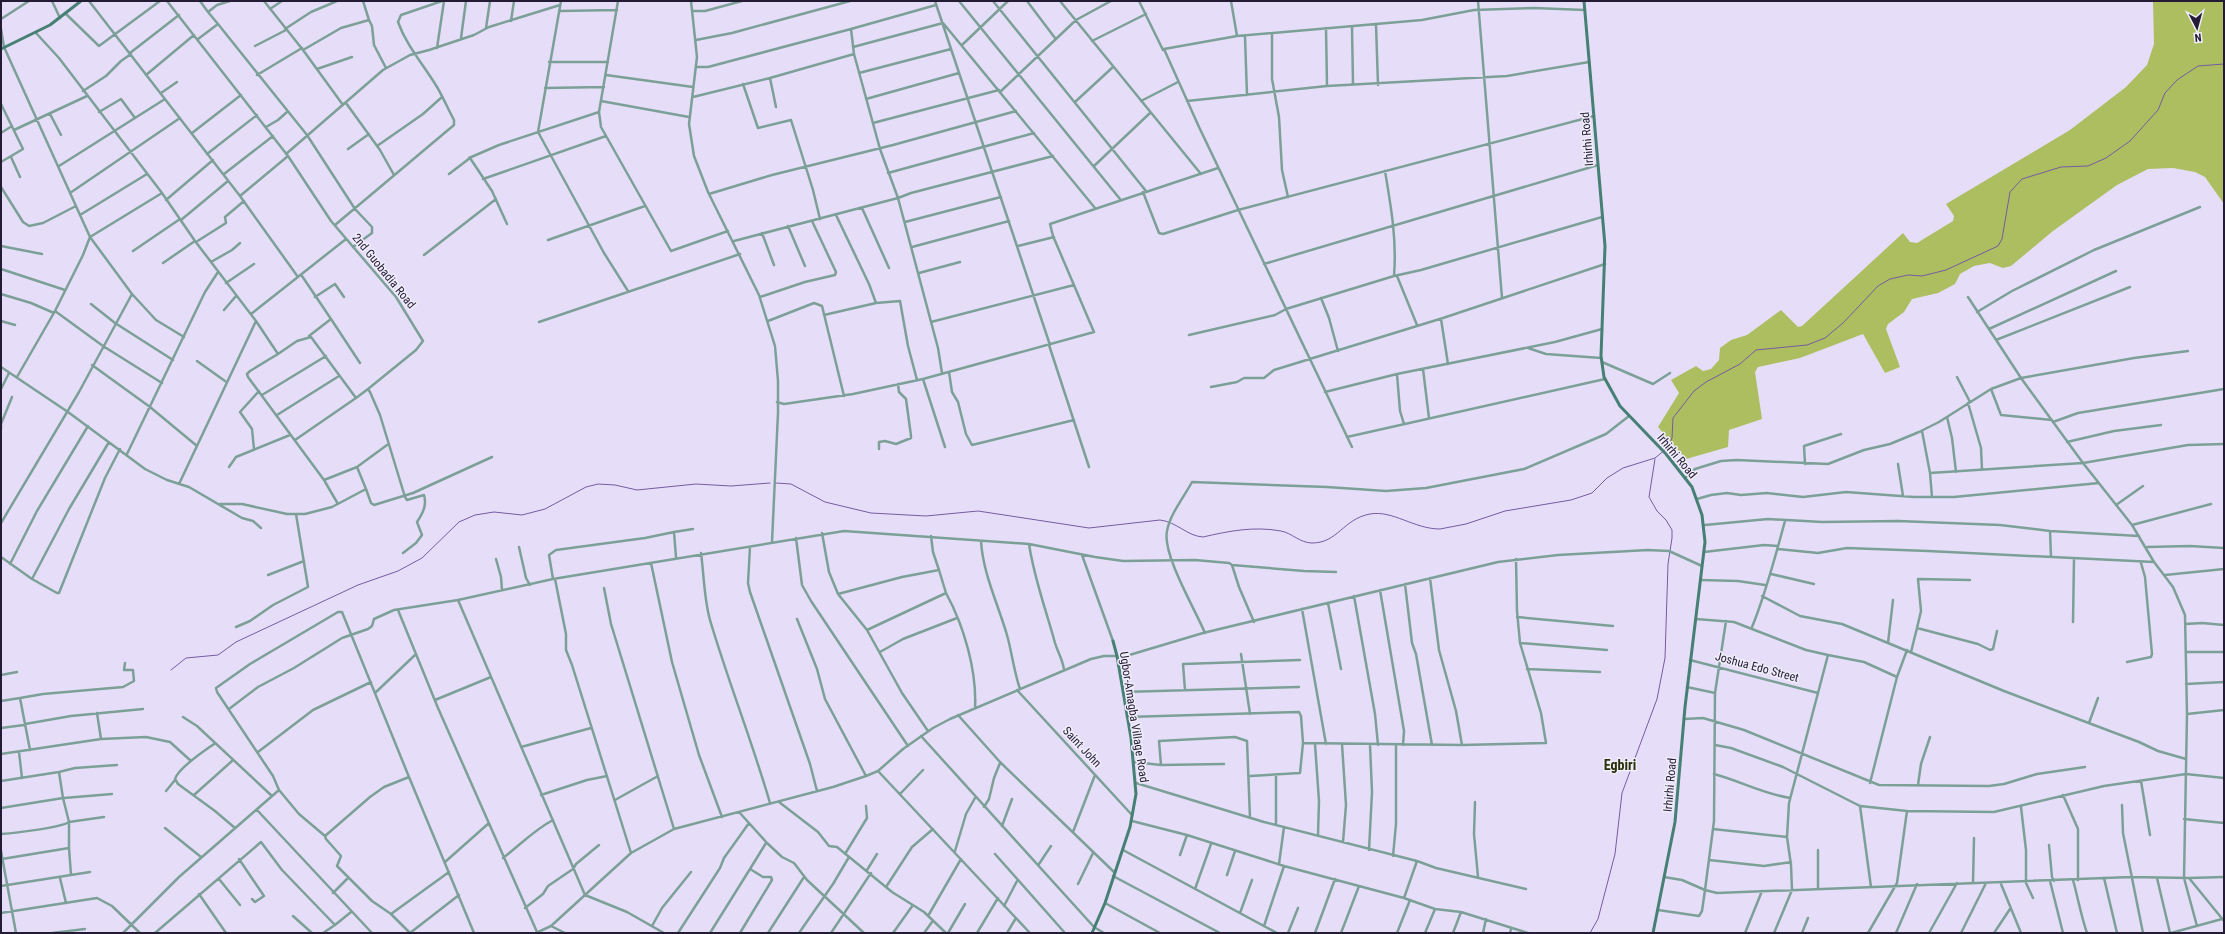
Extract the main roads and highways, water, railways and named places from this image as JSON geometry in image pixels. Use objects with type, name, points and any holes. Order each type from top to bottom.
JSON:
[{"type":"waterway","points":[[776,483],[791,484],[825,502],[871,513],[926,516],[978,511],[1089,528],[1160,520],[1172,523],[1192,534],[1203,537],[1232,531],[1261,529],[1285,532],[1308,543],[1321,542],[1328,539],[1353,521],[1370,514],[1379,513],[1421,526],[1440,529],[1466,524],[1505,511],[1571,500],[1592,493],[1607,478],[1623,468],[1655,458],[1660,454],[1668,447],[1672,438],[1673,418],[1694,391],[1706,382],[1740,364],[1756,350],[1807,345],[1825,338],[1843,323],[1878,286],[1890,279],[1908,275],[1922,276],[1946,270],[1998,246],[2002,239],[2010,192],[2022,179],[2061,167],[2088,166],[2106,158],[2130,141],[2158,110],[2165,93],[2177,80],[2198,66],[2224,64]]},
{"type":"waterway","points":[[1590,933],[1598,919],[1615,854],[1622,793],[1657,699],[1665,658],[1668,564],[1672,530],[1666,520],[1657,511],[1649,497],[1655,459]]},
{"type":"waterway","points":[[171,670],[186,658],[218,655],[236,642],[358,585],[398,571],[422,558],[459,522],[475,515],[494,512],[522,515],[545,509],[586,487],[598,484],[615,485],[637,490],[696,484],[731,486],[770,483]]},
{"type":"district","name":"Egbiri","points":[[1620,765]]}]
